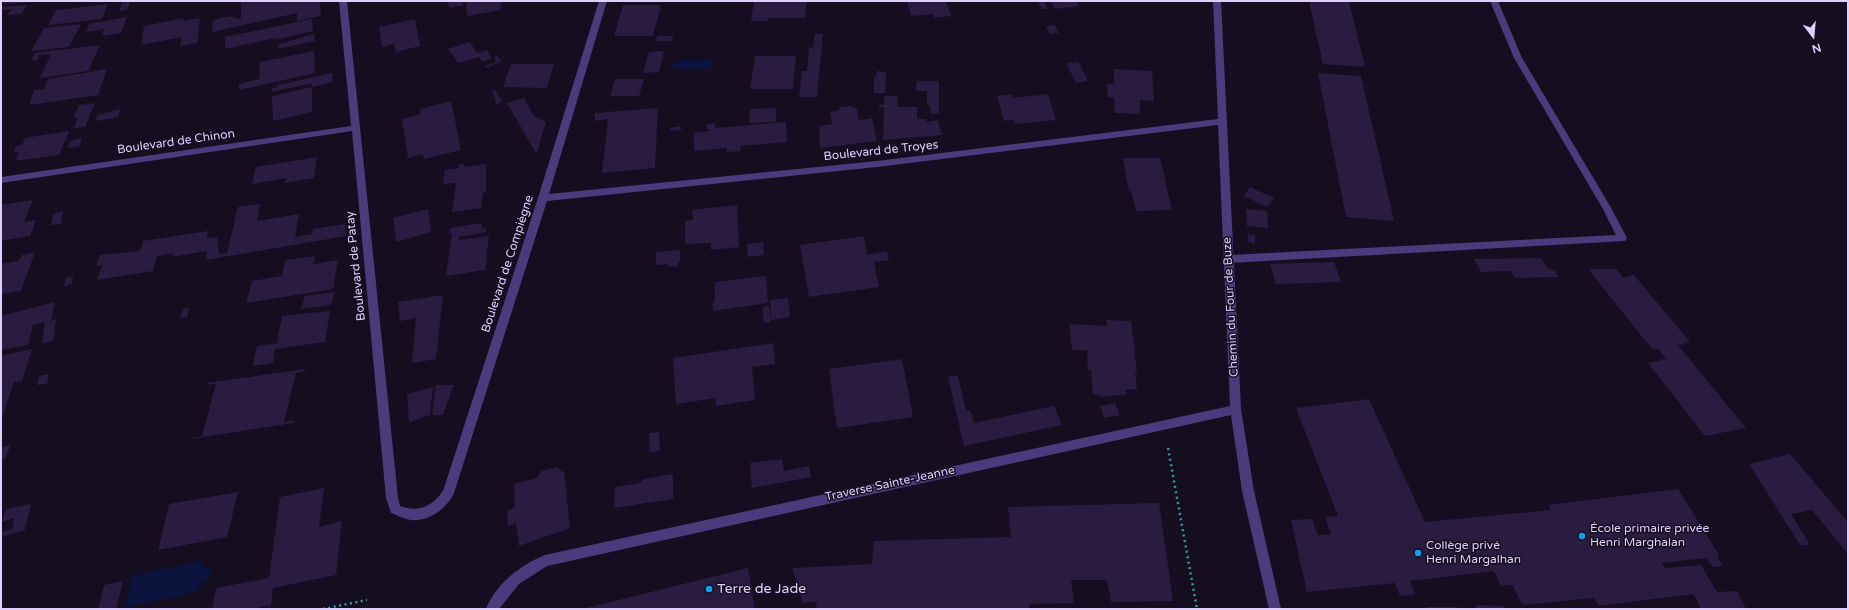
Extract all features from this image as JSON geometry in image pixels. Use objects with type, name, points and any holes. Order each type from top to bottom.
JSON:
[{"type":"street","name":"Boulevard de Patay","points":[[343,1],[392,498],[395,509],[413,515]]},
{"type":"street","name":"Boulevard de Compiègne","points":[[413,515],[427,512],[441,504],[448,493],[543,198],[603,1]]},
{"type":"street","name":"Chemin du Four de Buze","points":[[1217,1],[1221,122],[1230,259],[1236,409],[1248,491],[1275,609]]},
{"type":"street","points":[[1230,259],[1622,238],[1607,208],[1518,58],[1494,1]]},
{"type":"street","name":"Boulevard de Troyes","points":[[543,198],[877,164],[1221,122]]},
{"type":"street","name":"Boulevard de Chinon","points":[[1,180],[355,128]]},
{"type":"street","name":"Traverse Sainte-Jeanne","points":[[492,609],[504,591],[523,572],[545,561],[1236,409]]},
{"type":"path","points":[[1163,424],[1197,609]]},
{"type":"path","points":[[324,609],[367,600]]},
{"type":"shaded area","points":[[713,59],[711,70],[677,70],[672,67],[673,63],[680,60]]},
{"type":"shaded area","points":[[204,560],[203,566],[211,568],[211,574],[207,580],[199,585],[198,591],[125,608],[132,576]]},
{"type":"building","points":[[5,1],[32,1],[32,2],[3,4]]},
{"type":"building","points":[[131,1],[127,10],[119,11],[122,3]]},
{"type":"building","points":[[320,1],[321,16],[297,21],[297,13],[212,32],[213,20],[230,16],[237,19],[241,18],[241,2]]},
{"type":"building","points":[[446,1],[463,1],[463,5],[450,8]]},
{"type":"building","points":[[466,1],[501,1],[501,10],[467,16]]},
{"type":"building","points":[[754,1],[807,1],[805,18],[768,18],[767,21],[751,21]]},
{"type":"building","points":[[907,1],[946,1],[951,16],[935,18],[933,14],[911,16]]},
{"type":"building","points":[[1044,1],[1048,9],[1042,9],[1038,2]]},
{"type":"building","points":[[1051,1],[1076,1],[1079,6],[1055,9]]},
{"type":"building","points":[[1309,1],[1349,1],[1365,67],[1323,64]]},
{"type":"building","points":[[108,4],[102,19],[48,25],[56,10]]},
{"type":"building","points":[[28,5],[21,14],[7,15],[12,9],[1,10],[2,7]]},
{"type":"building","points":[[623,5],[661,5],[653,36],[614,36]]},
{"type":"building","points":[[127,17],[121,33],[102,36],[104,29],[86,32],[89,24]]},
{"type":"building","points":[[184,18],[183,21],[200,18],[197,43],[180,46],[182,37],[141,45],[144,26]]},
{"type":"building","points":[[312,19],[313,31],[275,40],[275,38],[225,49],[225,37]]},
{"type":"building","points":[[415,19],[420,46],[396,52],[394,44],[382,47],[379,27]]},
{"type":"building","points":[[81,24],[69,47],[31,51],[44,28]]},
{"type":"building","points":[[1055,25],[1059,33],[1050,34],[1046,26]]},
{"type":"building","points":[[314,34],[315,41],[277,49],[279,44]]},
{"type":"building","points":[[815,34],[823,34],[817,97],[799,97],[802,71],[807,71],[809,47],[813,48]]},
{"type":"building","points":[[657,36],[673,36],[672,41],[656,41]]},
{"type":"building","points":[[470,42],[477,53],[487,50],[492,58],[482,62],[479,57],[458,63],[448,49]]},
{"type":"building","points":[[100,45],[88,71],[40,78],[51,54],[39,55],[37,60],[31,61],[35,53]]},
{"type":"building","points":[[314,51],[315,73],[239,90],[239,84],[259,79],[260,62]]},
{"type":"building","points":[[664,51],[659,72],[643,73],[649,52]]},
{"type":"building","points":[[497,55],[501,62],[486,68],[485,66],[497,62],[494,57]]},
{"type":"building","points":[[755,56],[796,56],[793,89],[750,89]]},
{"type":"building","points":[[1066,63],[1079,63],[1088,81],[1076,83]]},
{"type":"building","points":[[511,64],[554,64],[547,88],[503,87]]},
{"type":"building","points":[[107,69],[98,95],[29,105],[34,90],[44,89],[48,79]]},
{"type":"building","points":[[1114,69],[1152,71],[1154,101],[1140,100],[1140,114],[1115,113],[1114,97],[1108,97],[1107,84],[1114,84]]},
{"type":"building","points":[[877,71],[886,72],[885,93],[874,93],[874,77],[876,77]]},
{"type":"building","points":[[332,73],[333,82],[312,87],[312,83],[272,92],[271,88],[278,87],[278,85]]},
{"type":"building","points":[[1318,73],[1361,76],[1394,221],[1346,217]]},
{"type":"building","points":[[615,79],[644,79],[639,96],[610,96]]},
{"type":"building","points":[[917,81],[939,81],[939,113],[931,114],[930,106],[927,105],[927,91],[916,91]]},
{"type":"building","points":[[312,87],[312,112],[273,121],[272,96]]},
{"type":"building","points":[[495,89],[502,102],[496,105],[492,91]]},
{"type":"building","points":[[1012,94],[1013,98],[1048,94],[1056,120],[1015,124],[1013,120],[1004,121],[997,96]]},
{"type":"building","points":[[884,96],[898,96],[897,107],[917,107],[917,119],[926,119],[927,122],[938,120],[942,135],[883,140],[884,107],[879,107],[879,105],[884,104]]},
{"type":"building","points":[[524,98],[534,116],[546,122],[537,153],[507,103]]},
{"type":"building","points":[[451,101],[461,150],[424,159],[423,154],[408,158],[402,119],[421,114],[420,109]]},
{"type":"building","points":[[95,103],[85,127],[74,128],[78,118],[73,118],[79,105]]},
{"type":"building","points":[[851,106],[857,109],[859,120],[872,118],[877,141],[820,148],[819,126],[832,124],[830,112],[837,111],[841,107]]},
{"type":"building","points":[[658,108],[655,168],[602,173],[608,119],[595,121],[595,113]]},
{"type":"building","points":[[776,108],[776,122],[749,123],[750,109]]},
{"type":"building","points":[[120,109],[118,117],[96,121],[97,115]]},
{"type":"building","points":[[786,122],[787,142],[740,146],[741,151],[727,152],[727,148],[694,151],[694,133],[710,131],[707,129],[707,124],[715,123],[715,128]]},
{"type":"building","points":[[681,126],[681,130],[670,131],[670,128]]},
{"type":"building","points":[[69,131],[59,155],[15,161],[19,152],[13,153],[16,146],[22,145],[25,138]]},
{"type":"building","points":[[82,138],[80,146],[68,148],[70,141]]},
{"type":"building","points":[[317,157],[314,178],[285,183],[286,178],[252,184],[256,167]]},
{"type":"building","points":[[1123,158],[1160,158],[1172,210],[1136,211],[1131,191],[1129,191]]},
{"type":"building","points":[[464,164],[464,167],[486,164],[486,192],[483,193],[481,208],[452,212],[456,183],[443,184],[445,170],[459,168],[459,165]]},
{"type":"building","points":[[1250,187],[1274,198],[1267,207],[1244,196]]},
{"type":"building","points":[[33,200],[24,222],[36,220],[30,236],[1,241],[1,205]]},
{"type":"building","points":[[260,204],[257,221],[299,214],[295,237],[312,234],[313,229],[345,224],[346,236],[206,260],[207,251],[172,257],[173,253],[157,256],[153,271],[97,280],[102,265],[96,266],[100,255],[140,251],[143,241],[208,231],[207,238],[217,237],[219,254],[227,253],[238,207]]},
{"type":"building","points":[[737,205],[739,247],[711,250],[711,243],[685,244],[685,221],[693,220],[692,210]]},
{"type":"building","points":[[428,209],[431,232],[396,242],[393,218]]},
{"type":"building","points":[[1246,209],[1267,211],[1268,228],[1247,226]]},
{"type":"building","points":[[63,211],[61,224],[51,225],[53,214]]},
{"type":"building","points":[[482,223],[482,229],[486,228],[486,232],[459,237],[459,240],[489,236],[485,270],[446,276],[452,233],[449,234],[450,228]]},
{"type":"building","points":[[1248,234],[1255,235],[1255,244],[1248,242]]},
{"type":"building","points":[[864,236],[867,255],[887,251],[889,260],[874,262],[879,287],[809,297],[800,245]]},
{"type":"building","points":[[763,242],[764,255],[748,257],[747,244]]},
{"type":"building","points":[[680,250],[680,262],[678,263],[678,266],[669,267],[668,264],[656,265],[656,252]]},
{"type":"building","points":[[35,252],[21,291],[1,294],[1,264],[19,261],[22,255]]},
{"type":"building","points":[[315,256],[314,264],[338,260],[333,289],[246,303],[252,281],[282,276],[285,260]]},
{"type":"building","points":[[1541,258],[1548,269],[1555,270],[1558,277],[1515,278],[1511,271],[1481,272],[1474,259]]},
{"type":"building","points":[[1334,262],[1341,282],[1276,284],[1270,264]]},
{"type":"building","points":[[1588,269],[1617,270],[1623,278],[1634,275],[1690,342],[1678,345],[1746,428],[1705,436],[1648,363],[1666,359],[1658,349],[1652,349]]},
{"type":"building","points":[[766,276],[768,303],[713,311],[712,304],[715,302],[715,282]]},
{"type":"building","points":[[73,277],[72,284],[64,286],[66,278]]},
{"type":"building","points":[[335,292],[331,305],[301,309],[305,296]]},
{"type":"building","points":[[443,295],[436,359],[412,363],[416,318],[400,321],[398,302]]},
{"type":"building","points":[[788,298],[790,317],[771,320],[770,300]]},
{"type":"building","points":[[55,302],[51,321],[56,319],[53,341],[42,343],[45,322],[33,325],[28,345],[1,350],[1,316]]},
{"type":"building","points":[[769,306],[771,322],[764,323],[762,307]]},
{"type":"building","points":[[189,308],[187,317],[180,318],[183,309]]},
{"type":"building","points":[[330,311],[325,342],[275,349],[273,363],[253,366],[257,346],[277,343],[282,316]]},
{"type":"building","points":[[1106,320],[1131,321],[1137,372],[1135,372],[1137,389],[1125,390],[1127,394],[1101,397],[1099,394],[1093,395],[1091,370],[1088,370],[1087,350],[1072,350],[1069,324],[1107,326]]},
{"type":"building","points":[[773,343],[775,364],[752,367],[755,400],[716,406],[716,398],[676,404],[673,358]]},
{"type":"building","points":[[32,349],[22,381],[14,382],[1,421],[1,356]]},
{"type":"building","points":[[902,359],[913,417],[837,428],[829,369]]},
{"type":"building","points":[[305,369],[305,371],[296,373],[284,422],[294,420],[293,423],[190,439],[202,436],[216,384],[206,385],[207,383]]},
{"type":"building","points":[[49,374],[47,384],[37,385],[39,376]]},
{"type":"building","points":[[958,375],[966,411],[970,410],[974,423],[1054,406],[1062,425],[964,446],[948,377]]},
{"type":"building","points":[[436,385],[454,385],[443,415],[432,415]]},
{"type":"building","points":[[433,387],[430,415],[409,422],[407,394]]},
{"type":"building","points":[[1369,399],[1425,522],[1551,510],[1549,505],[1678,489],[1719,555],[1717,556],[1723,566],[1713,567],[1706,558],[1662,563],[1665,568],[1701,565],[1717,592],[1737,591],[1746,609],[1701,609],[1694,594],[1599,606],[1594,598],[1523,605],[1512,585],[1501,586],[1494,571],[1410,581],[1415,594],[1400,596],[1395,583],[1307,592],[1291,520],[1312,519],[1318,535],[1331,534],[1325,517],[1338,516],[1296,408]]},
{"type":"building","points":[[1115,403],[1120,415],[1104,418],[1100,406]]},
{"type":"building","points":[[659,432],[660,451],[650,452],[649,433]]},
{"type":"building","points":[[11,444],[5,459],[1,460],[1,448]]},
{"type":"building","points":[[1790,454],[1848,522],[1848,554],[1812,510],[1791,514],[1810,545],[1800,545],[1749,464]]},
{"type":"building","points":[[782,459],[784,471],[809,466],[811,477],[752,488],[750,463]]},
{"type":"building","points":[[558,467],[562,472],[564,471],[570,528],[519,546],[516,523],[508,526],[507,510],[515,508],[514,484],[537,478],[541,471]]},
{"type":"building","points":[[673,474],[673,499],[614,508],[615,487],[640,483],[644,479]]},
{"type":"building","points":[[324,488],[319,527],[342,521],[336,575],[273,588],[271,605],[253,609],[212,609],[216,588],[269,578],[280,497]]},
{"type":"building","points":[[238,492],[227,537],[158,550],[169,504]]},
{"type":"building","points":[[1159,503],[1173,601],[1111,602],[1107,580],[1071,580],[1074,603],[1029,604],[1029,609],[817,609],[816,602],[803,603],[792,568],[872,564],[874,541],[1011,537],[1008,507]]},
{"type":"building","points":[[31,504],[25,530],[1,537],[1,532],[12,529],[14,518],[2,522],[6,509]]},
{"type":"building","name":"Terre de Jade","points":[[748,568],[755,609],[586,609],[586,608]]},
{"type":"building","points":[[123,581],[116,609],[98,609],[104,585]]},
{"type":"building","points":[[1476,605],[1504,606],[1505,609],[1476,609]]},
{"type":"building","points":[[1426,607],[1453,607],[1476,609],[1426,609]]},
{"type":"place","name":"École primaire privée Henri Marghalan","points":[[1582,536]]},
{"type":"place","name":"Collège privé Henri Margalhan","points":[[1418,553]]},
{"type":"place","name":"Terre de Jade","points":[[709,589]]}]
